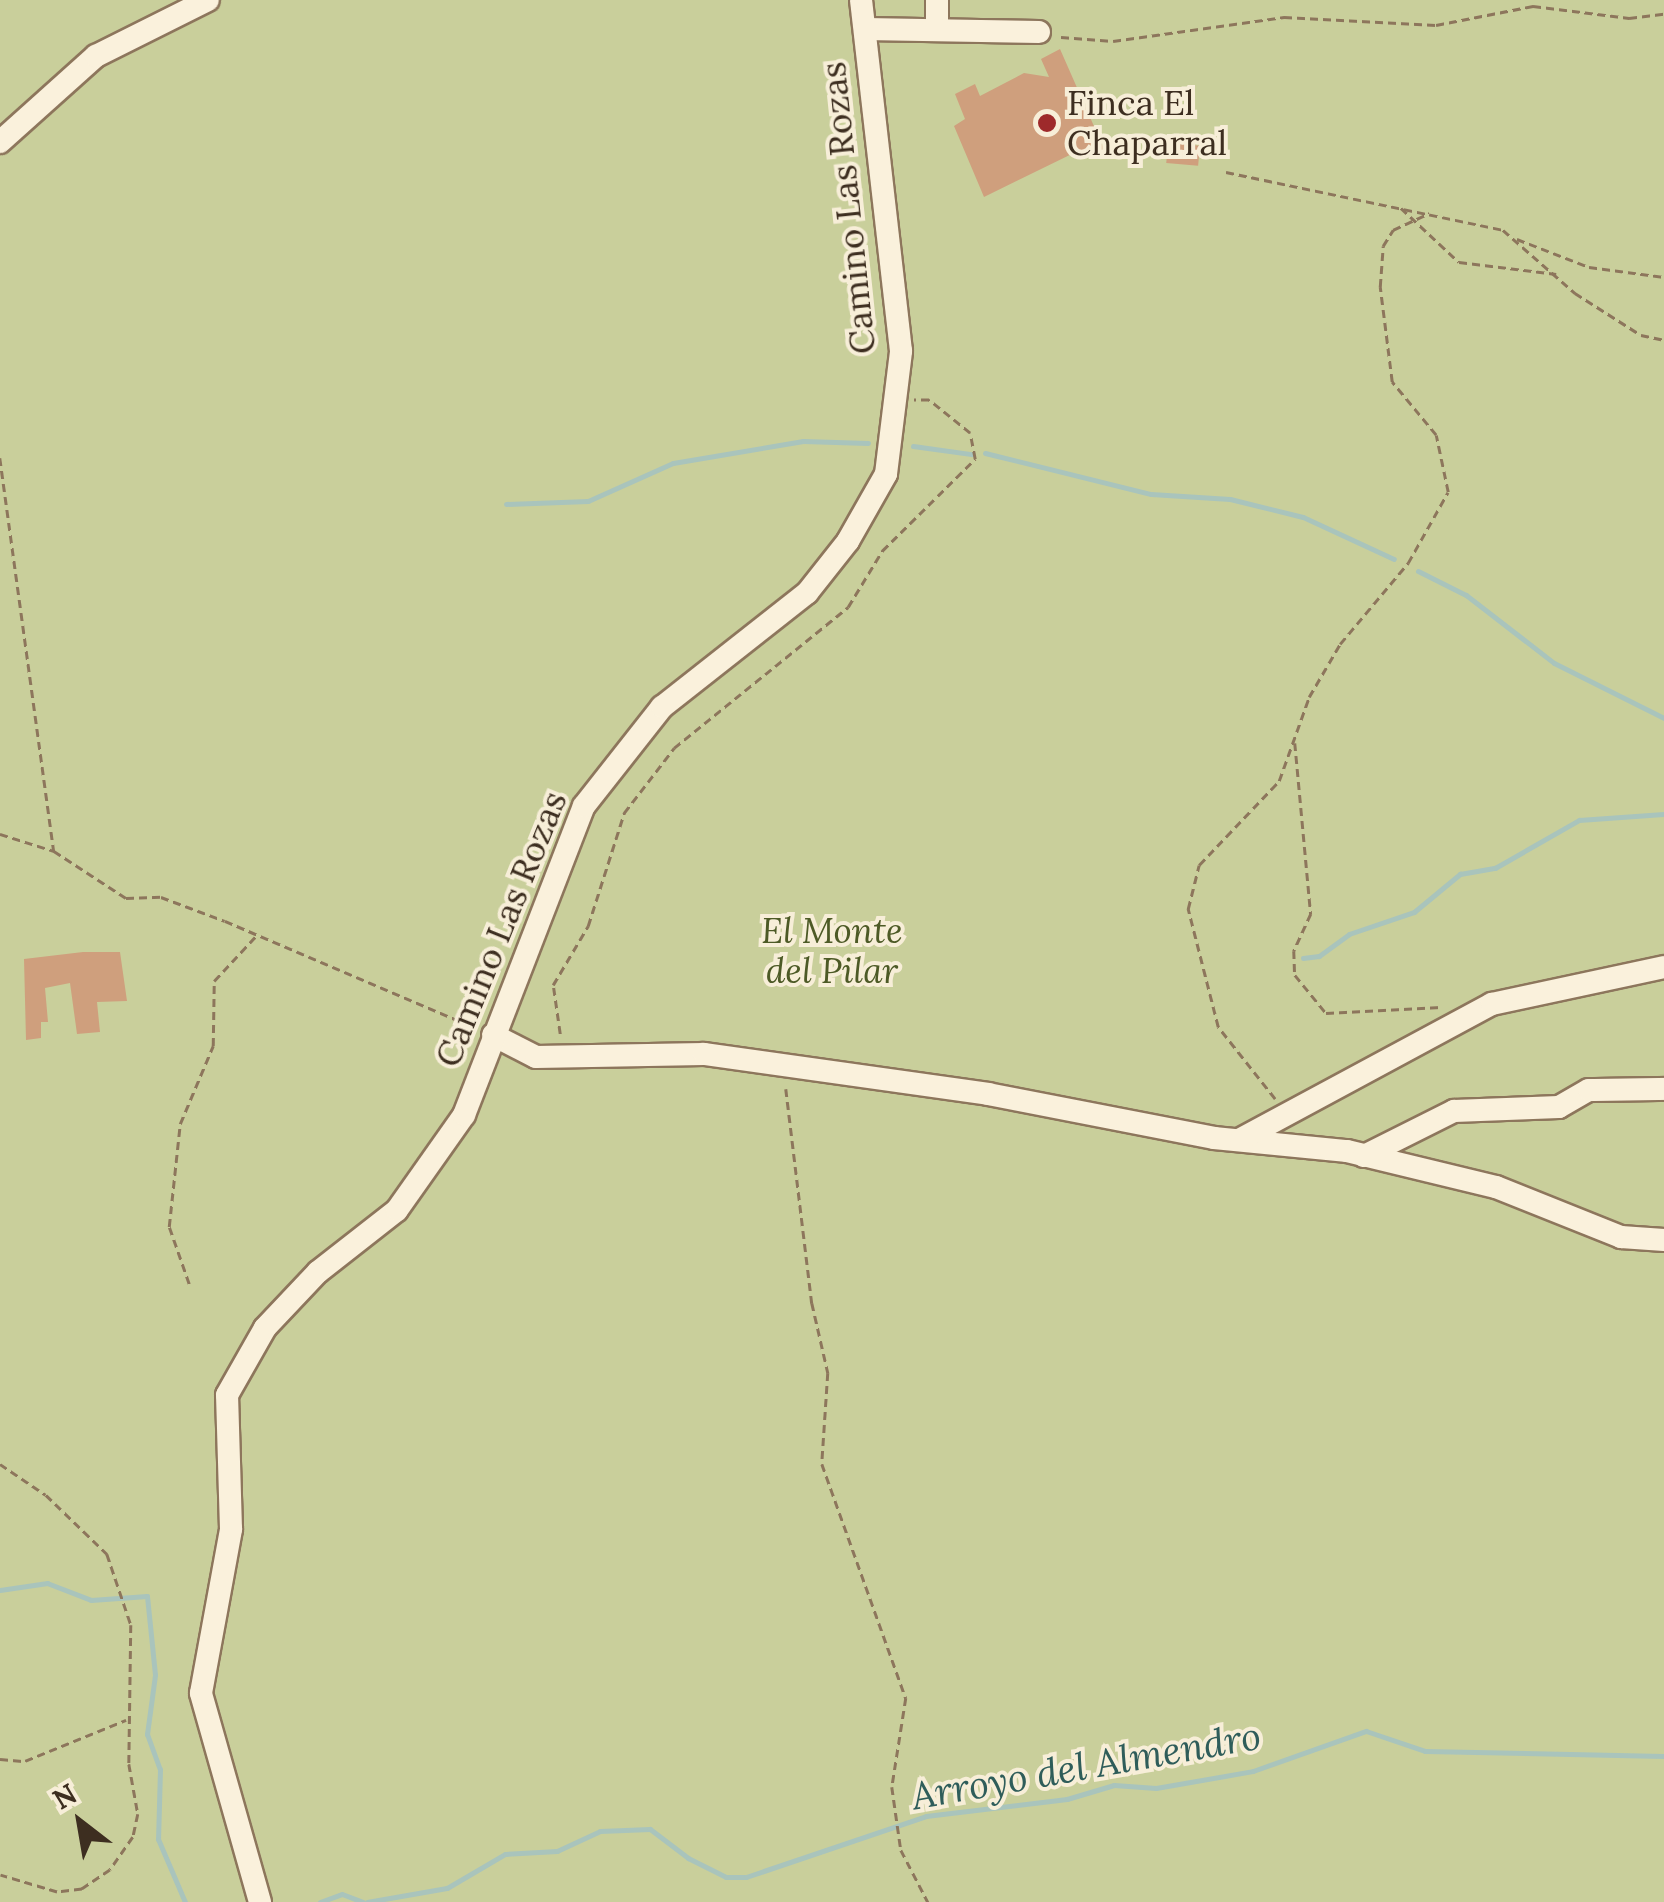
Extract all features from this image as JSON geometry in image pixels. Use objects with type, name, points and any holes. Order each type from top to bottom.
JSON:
[{"type":"street","points":[[0,142],[96,56],[208,0]]},
{"type":"street","name":"Camino Las Rozas","points":[[260,1902],[202,1692],[230,1530],[226,1394],[265,1328],[318,1272],[397,1210],[432,1166],[464,1115],[584,806],[662,707],[806,594],[848,540],[886,474],[901,352],[861,0]]},
{"type":"street","points":[[937,0],[937,30]]},
{"type":"street","points":[[865,29],[1039,32]]},
{"type":"street","points":[[1239,1140],[1492,1004],[1664,967]]},
{"type":"street","points":[[493,1034],[536,1056],[704,1054],[786,1064],[1239,1140],[1364,1156],[1496,1186],[1621,1237],[1664,1240]]},
{"type":"street","points":[[1364,1156],[1454,1111],[1560,1107],[1589,1090],[1664,1090]]},
{"type":"path","points":[[1039,32],[1113,41],[1284,18],[1436,26],[1533,6],[1628,18],[1664,14]]},
{"type":"path","points":[[1226,172],[1429,213],[1511,236],[1588,267],[1664,277]]},
{"type":"path","points":[[1400,207],[1459,262],[1556,274]]},
{"type":"path","points":[[1288,1114],[1218,1027],[1188,908],[1199,865],[1279,781],[1294,738],[1346,633],[1408,563],[1448,492],[1436,434],[1392,382],[1380,286],[1383,246],[1410,216],[1429,213]]},
{"type":"path","points":[[1511,236],[1641,336],[1664,340]]},
{"type":"path","points":[[582,1058],[559,1032],[553,985],[588,926],[624,813],[674,748],[848,607],[882,551],[975,458],[970,434],[929,400],[898,400]]},
{"type":"path","points":[[0,458],[54,851]]},
{"type":"path","points":[[1294,738],[1312,914],[1294,952],[1295,975],[1326,1013],[1458,1006]]},
{"type":"path","points":[[0,834],[54,851],[126,898],[160,897],[493,1034]]},
{"type":"path","points":[[189,1284],[169,1228],[180,1124],[213,1046],[214,981],[257,935]]},
{"type":"path","points":[[786,1064],[785,1114],[828,1374],[822,1464],[906,1698],[892,1787],[902,1828],[900,1850],[928,1902]]},
{"type":"path","points":[[0,1464],[46,1495],[107,1554],[131,1625],[127,1720],[138,1814],[133,1838],[110,1870],[82,1889],[58,1892],[0,1875]]},
{"type":"path","points":[[0,1760],[25,1761],[127,1720]]},
{"type":"green space","name":"El Monte del Pilar","points":[[0,0],[1664,0],[1664,1902],[0,1902]]},
{"type":"building","name":"Finca El Chaparral","points":[[1060,49],[1104,149],[1086,157],[1080,150],[984,197],[954,126],[965,119],[955,94],[975,84],[980,96],[1024,73],[1049,77],[1041,59]]},
{"type":"building","points":[[1168,143],[1200,146],[1198,166],[1166,163]]},
{"type":"building","points":[[120,952],[127,1001],[97,1002],[100,1032],[77,1034],[70,983],[45,988],[48,1022],[41,1022],[41,1038],[26,1040],[24,959]]},
{"type":"waterway","points":[[506,504],[588,501],[673,463],[803,441],[868,443]]},
{"type":"waterway","points":[[913,446],[971,454]]},
{"type":"waterway","points":[[985,453],[1151,494],[1230,499],[1303,517],[1394,559]]},
{"type":"waterway","points":[[1418,571],[1466,595],[1554,663],[1664,718]]},
{"type":"waterway","points":[[1303,958],[1319,956],[1349,934],[1414,912],[1460,874],[1495,868],[1579,820],[1664,814]]},
{"type":"waterway","points":[[0,1590],[47,1583],[91,1600],[147,1596],[155,1675],[147,1734],[160,1769],[158,1839],[185,1902]]},
{"type":"waterway","name":"Arroyo del Almendro","points":[[367,1902],[447,1888],[505,1854],[557,1851],[600,1831],[650,1829],[688,1858],[726,1877],[746,1877],[926,1816],[1067,1799],[1114,1785],[1156,1788],[1253,1771],[1366,1731],[1425,1751],[1664,1756]]},
{"type":"waterway","name":"Arroyo del Almendro","points":[[320,1902],[342,1894],[363,1902]]},
{"type":"place","name":"Finca El Chaparral","points":[[1047,123]]}]
